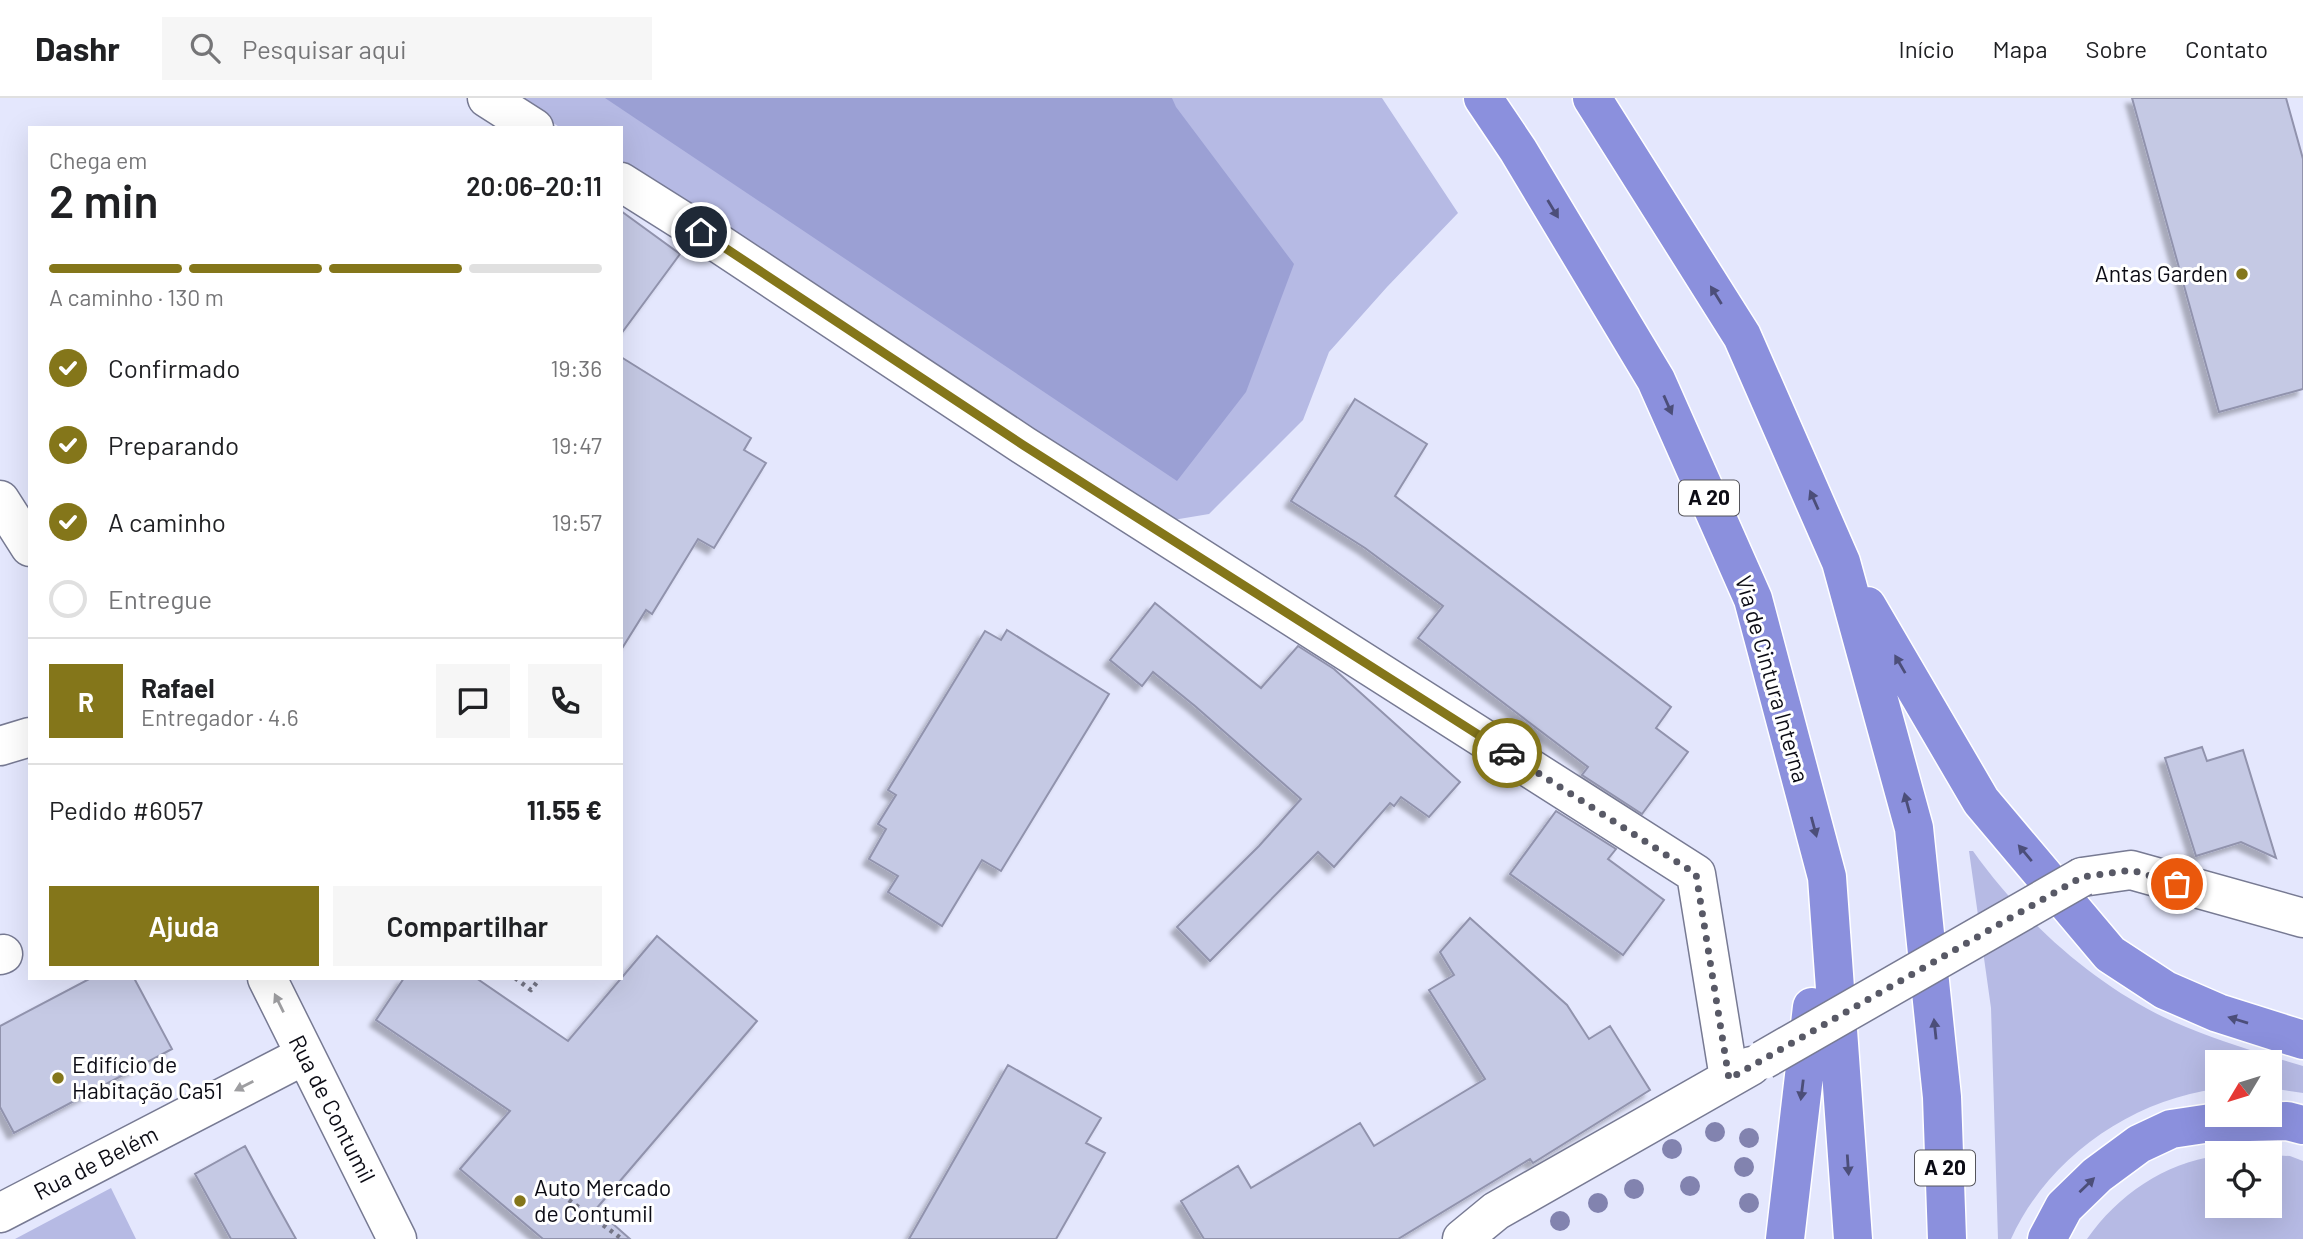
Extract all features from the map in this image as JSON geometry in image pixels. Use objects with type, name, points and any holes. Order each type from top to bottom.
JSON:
[{"type":"highway","name":"Via de Cintura Interna","points":[[1483,98],[1518,150],[1656,380],[1753,599],[1827,877],[1853,1239]]},
{"type":"highway","name":"A 20","points":[[1592,98],[1742,336],[1841,562],[1914,828],[1942,1097],[1947,1239]]},
{"type":"highway","points":[[1841,562],[1981,802],[2110,954],[2175,995],[2218,1013],[2303,1040]]},
{"type":"highway","points":[[1785,1239],[1827,877]]},
{"type":"highway","points":[[2047,1239],[2064,1207],[2097,1175],[2139,1144],[2171,1129],[2211,1123],[2287,1121],[2303,1125]]},
{"type":"street","points":[[487,98],[531,126]]},
{"type":"street","points":[[623,184],[721,245],[1023,445],[1696,874],[1729,1079]]},
{"type":"street","points":[[0,500],[28,544]]},
{"type":"street","points":[[0,746],[28,738]]},
{"type":"street","points":[[1462,1239],[1496,1211],[2082,877],[2131,870],[2303,918]]},
{"type":"street","name":"Rua de Contumil","points":[[268,980],[397,1239]]},
{"type":"street","name":"Rua de Belém","points":[[0,1213],[305,1055]]},
{"type":"path","points":[[518,980],[531,990],[538,980]]},
{"type":"path","points":[[562,1195],[622,1239]]},
{"type":"shaded area","points":[[514,98],[1382,98],[1458,213],[1329,352],[1303,420],[1209,514],[1161,522],[623,168],[623,126],[558,126]]},
{"type":"shaded area","points":[[605,98],[1172,98],[1176,107],[1294,264],[1246,392],[1177,481]]},
{"type":"shaded area","points":[[1969,851],[1973,851],[1993,878],[2041,930],[2096,976],[2155,1013],[2252,1050],[2205,1050],[2205,1091],[2153,1106],[2123,1120],[2095,1138],[2069,1159],[2046,1183],[2011,1239],[1998,1239],[1991,1008]]},
{"type":"shaded area","points":[[2282,1059],[2303,1066],[2303,1093],[2282,1090]]},
{"type":"shaded area","points":[[2282,1156],[2303,1161],[2303,1239],[2087,1239],[2099,1223],[2128,1195],[2161,1174],[2205,1158],[2205,1218],[2282,1218]]},
{"type":"shaded area","points":[[111,1188],[136,1239],[15,1239]]},
{"type":"building","name":"Antas Garden","points":[[2132,98],[2286,98],[2303,159],[2303,389],[2219,412]]},
{"type":"building","points":[[623,212],[680,254],[623,331]]},
{"type":"building","points":[[623,358],[751,438],[744,450],[766,463],[714,548],[698,539],[652,614],[646,610],[623,647]]},
{"type":"building","points":[[1355,399],[1427,444],[1395,496],[1671,707],[1656,728],[1688,752],[1642,814],[1582,775],[1588,767],[1418,638],[1443,606],[1365,548],[1291,501]]},
{"type":"building","points":[[1155,603],[1261,688],[1298,646],[1334,669],[1460,782],[1429,817],[1401,797],[1394,806],[1390,803],[1334,867],[1318,852],[1210,961],[1177,927],[1259,846],[1301,799],[1153,672],[1142,686],[1110,660]]},
{"type":"building","points":[[1007,630],[1109,694],[1001,871],[982,860],[942,926],[888,892],[898,876],[869,859],[886,829],[878,824],[896,795],[888,790],[985,631],[1001,640]]},
{"type":"building","points":[[2202,747],[2207,761],[2243,750],[2276,858],[2241,842],[2196,856],[2165,758]]},
{"type":"building","points":[[1556,811],[1616,849],[1608,859],[1664,900],[1623,955],[1510,874]]},
{"type":"building","points":[[1470,918],[1567,1005],[1589,1039],[1610,1026],[1650,1090],[1533,1163],[1530,1159],[1398,1239],[1204,1239],[1181,1201],[1238,1166],[1251,1188],[1360,1123],[1374,1146],[1485,1079],[1429,990],[1454,975],[1440,952]]},
{"type":"building","points":[[657,936],[757,1021],[596,1209],[630,1239],[543,1239],[460,1169],[510,1111],[376,1020],[403,980],[479,980],[568,1041],[620,980],[623,980],[623,976]]},
{"type":"building","name":"Edifício de Habitação Ca51","points":[[87,980],[135,980],[172,1049],[14,1133],[0,1107],[0,1026]]},
{"type":"building","points":[[1008,1065],[1101,1118],[1086,1143],[1105,1153],[1056,1239],[909,1239]]},
{"type":"building","points":[[245,1146],[296,1239],[231,1239],[195,1174]]},
{"type":"way so far","points":[[1507,753],[1696,874],[1729,1079],[2082,877],[2131,870],[2177,884]]},
{"type":"place","name":"Antas Garden","points":[[2242,274]]},
{"type":"place","name":"Edifício de Habitação Ca51","points":[[58,1078]]},
{"type":"place","name":"Auto Mercado de Contumil","points":[[520,1201]]},
{"type":"route","points":[[701,232],[1023,445],[1507,753]]}]
